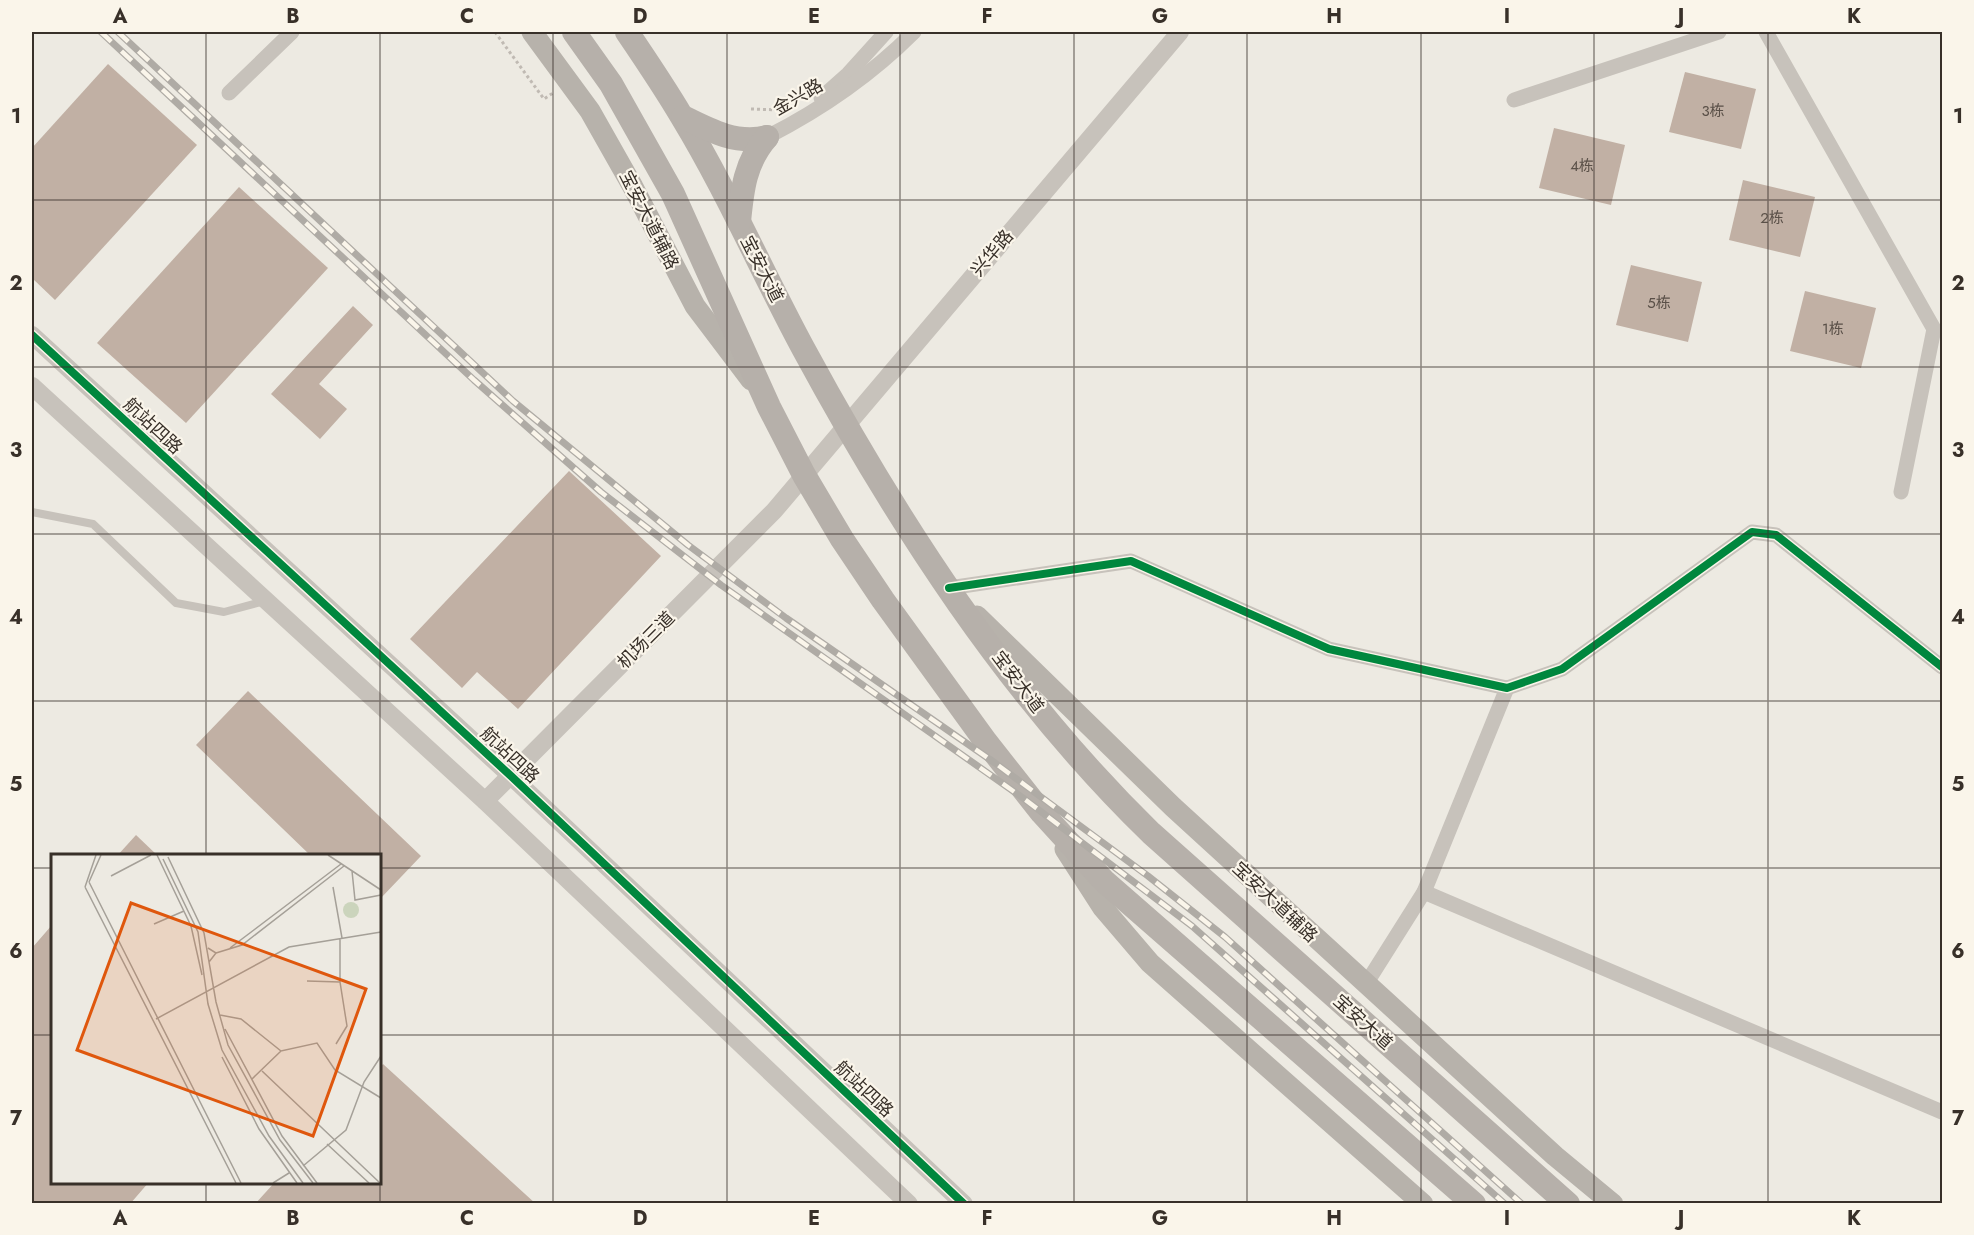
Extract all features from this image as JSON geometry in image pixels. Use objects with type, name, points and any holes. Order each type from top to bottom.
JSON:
[{"type":"main road","name":"宝安大道辅路","points":[[531,32],[566,74],[601,130],[695,306],[769,407]]},
{"type":"main road","points":[[574,32],[611,84],[673,194],[769,407],[804,475],[842,539],[931,669],[1042,813],[1104,881],[1474,1203]]},
{"type":"main road","name":"宝安大道","points":[[627,32],[683,117],[804,350],[896,507],[949,588],[1059,737],[1103,787],[1160,841],[1568,1203]]},
{"type":"main road","points":[[683,117],[718,134],[754,140],[767,137]]},
{"type":"main road","points":[[739,222],[743,180],[756,149],[767,137]]},
{"type":"main road","name":"宝安大道辅路","points":[[949,588],[1101,739],[1555,1156],[1613,1203]]},
{"type":"main road","points":[[1042,813],[1103,908],[1150,963],[1423,1203]]},
{"type":"street","points":[[228,93],[292,32]]},
{"type":"street","name":"金兴路","points":[[767,137],[823,97],[848,74],[886,32]]},
{"type":"street","name":"金兴路","points":[[767,137],[846,91],[914,32]]},
{"type":"street","name":"兴华路","points":[[804,475],[1180,32]]},
{"type":"street","points":[[1514,100],[1719,32]]},
{"type":"street","points":[[1766,32],[1934,329],[1901,492]]},
{"type":"street","name":"航站四路","points":[[32,335],[511,776],[964,1203]]},
{"type":"street","points":[[32,386],[485,801],[909,1203]]},
{"type":"street","name":"机场三道","points":[[485,801],[774,511],[804,475]]},
{"type":"street","points":[[949,588],[1131,561],[1329,649],[1507,688],[1562,669],[1752,532],[1776,535],[1942,667]]},
{"type":"street","points":[[1366,984],[1424,892],[1507,688]]},
{"type":"street","points":[[1424,892],[1942,1112]]},
{"type":"lane","points":[[32,512],[93,524],[177,603],[224,612],[266,600]]},
{"type":"path","points":[[495,32],[544,99],[553,93]]},
{"type":"building","points":[[108,64],[197,145],[55,300],[32,278],[32,148]]},
{"type":"building","points":[[1685,72],[1756,89],[1741,149],[1669,132]]},
{"type":"building","points":[[1554,128],[1625,145],[1611,205],[1539,188]]},
{"type":"building","points":[[1743,180],[1815,197],[1800,257],[1729,240]]},
{"type":"building","points":[[239,187],[328,268],[186,423],[97,343]]},
{"type":"building","points":[[1631,265],[1702,282],[1688,342],[1616,325]]},
{"type":"building","points":[[1805,291],[1876,308],[1861,368],[1790,351]]},
{"type":"building","points":[[353,306],[373,325],[319,384],[347,409],[320,439],[271,394]]},
{"type":"building","points":[[569,471],[661,556],[518,709],[477,672],[462,688],[410,639]]},
{"type":"building","points":[[248,691],[421,856],[381,898],[381,854],[309,854],[196,745]]},
{"type":"building","points":[[136,835],[156,854],[119,854]]},
{"type":"building","points":[[51,926],[51,1184],[147,1184],[130,1204],[32,1204],[32,948]]},
{"type":"building","points":[[383,1064],[536,1204],[255,1204],[273,1184],[381,1184],[381,1067]]},
{"type":"railway","points":[[101,32],[474,380],[601,492],[721,585],[1023,798],[1192,926],[1505,1204]]},
{"type":"railway","points":[[118,32],[513,401],[688,545],[786,618],[995,763],[1148,876],[1225,937],[1522,1204]]},
{"type":"cycle path","points":[[32,335],[511,776],[964,1204]]},
{"type":"cycle path","points":[[949,588],[1131,561],[1329,649],[1507,688],[1562,669],[1752,532],[1776,535],[1942,667]]}]
